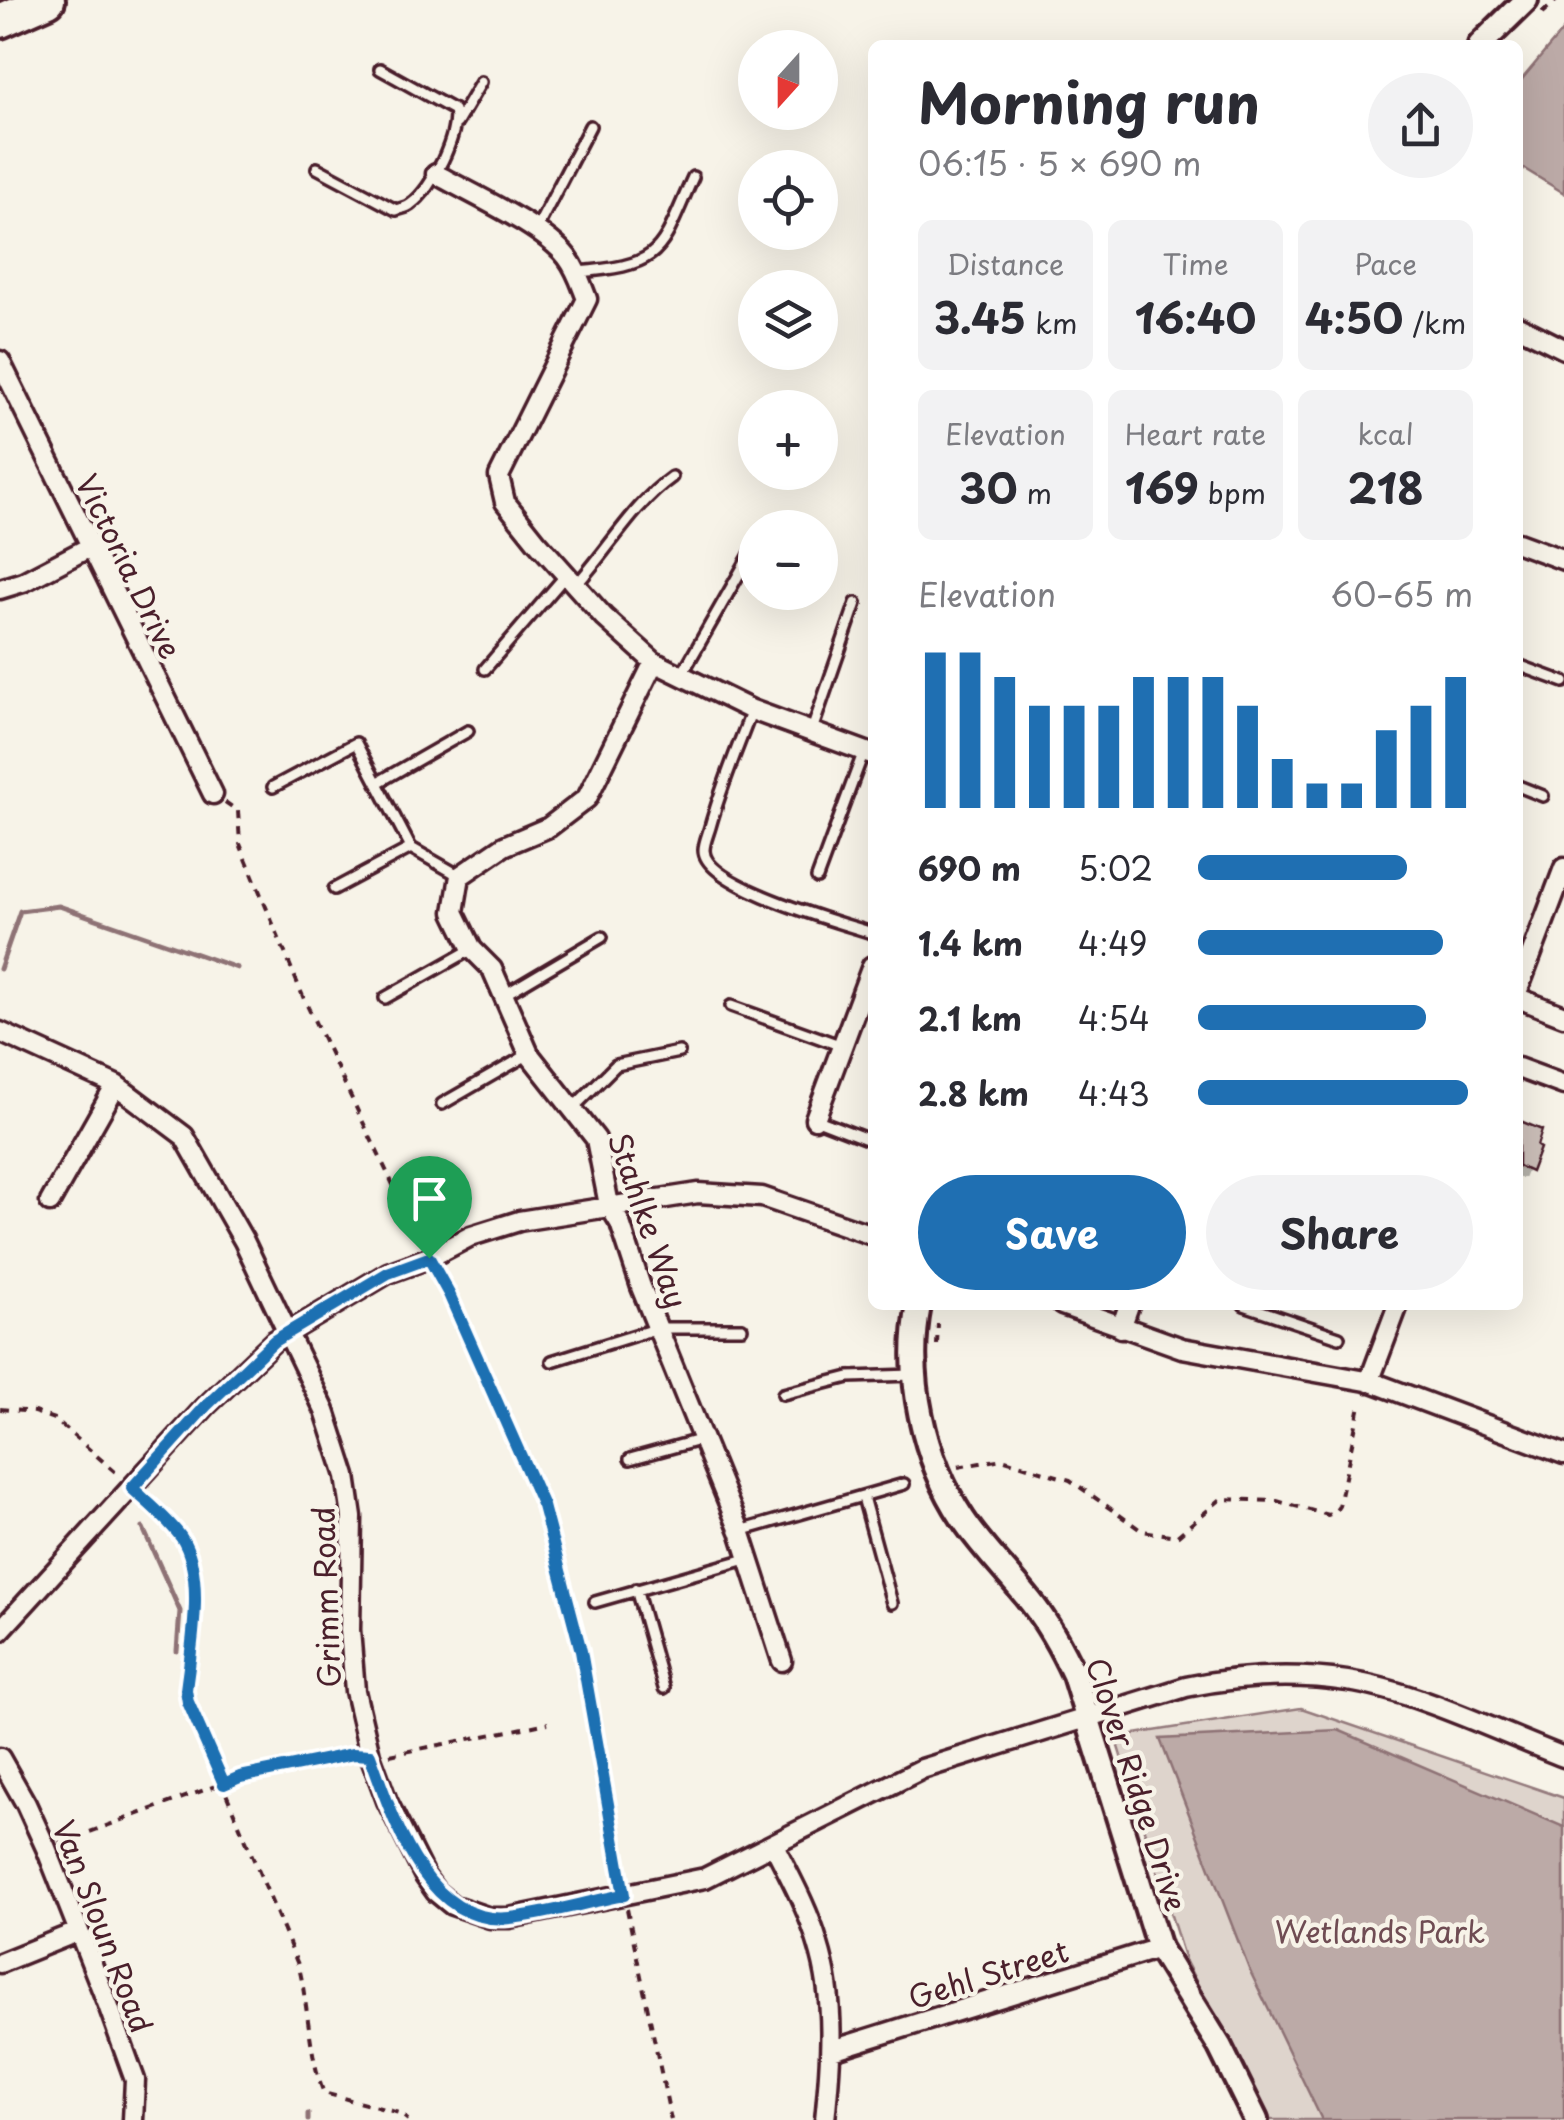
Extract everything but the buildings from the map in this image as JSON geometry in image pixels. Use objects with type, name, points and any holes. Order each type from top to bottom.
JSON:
[{"type":"highway","points":[[0,22],[47,1]]},
{"type":"street","points":[[1485,40],[1526,0]]},
{"type":"street","points":[[436,174],[536,230],[564,253],[577,272],[586,299],[499,476],[505,502],[604,618],[654,662],[752,710],[868,752]]},
{"type":"street","points":[[1523,328],[1564,349]]},
{"type":"street","name":"Victoria Drive","points":[[0,361],[213,794]]},
{"type":"street","points":[[1523,545],[1564,560]]},
{"type":"street","points":[[0,589],[23,582],[90,547]]},
{"type":"street","points":[[460,876],[504,846],[548,827],[588,798],[654,662]]},
{"type":"street","points":[[1523,977],[1564,868]]},
{"type":"street","name":"Stahlke Way","points":[[460,876],[454,912],[472,949],[492,969],[529,1054],[596,1139],[609,1205],[620,1223],[740,1531],[782,1661]]},
{"type":"street","points":[[816,1119],[868,977]]},
{"type":"street","points":[[1523,1000],[1564,1016]]},
{"type":"street","name":"Grimm Road","points":[[0,1032],[116,1085],[184,1136],[244,1241],[326,1412],[346,1476],[352,1516],[350,1630],[355,1691],[370,1755],[424,1875],[452,1905],[490,1918],[510,1918],[705,1878],[922,1769],[1199,1684],[1265,1676],[1352,1682],[1410,1698],[1564,1757]]},
{"type":"street","points":[[1523,1070],[1564,1085]]},
{"type":"street","points":[[50,1202],[116,1085]]},
{"type":"street","points":[[0,1631],[206,1406],[274,1341],[388,1273],[491,1228],[609,1205],[698,1193],[762,1197],[868,1234]]},
{"type":"street","name":"Clover Ridge Drive","points":[[919,1310],[914,1348],[916,1375],[928,1442],[942,1480],[961,1517],[1055,1636],[1074,1675],[1160,1948],[1220,2047],[1256,2120]]},
{"type":"street","points":[[1075,1310],[1182,1348],[1369,1382],[1564,1454]]},
{"type":"street","points":[[1121,1328],[1128,1310]]},
{"type":"street","points":[[1369,1382],[1396,1310]]},
{"type":"street","name":"Van Sloun Road","points":[[0,1758],[46,1848],[135,2080],[134,2120]]},
{"type":"street","points":[[774,1846],[819,1945],[832,2050],[826,2120]]},
{"type":"street","points":[[0,1964],[78,1932]]},
{"type":"street","name":"Gehl Street","points":[[832,2050],[1160,1948]]},
{"type":"lane","points":[[380,69],[454,110],[458,123]]},
{"type":"lane","points":[[316,168],[396,210],[412,204],[436,174],[481,82]]},
{"type":"lane","points":[[536,230],[590,126]]},
{"type":"lane","points":[[577,272],[645,262],[661,246],[693,177]]},
{"type":"lane","points":[[484,669],[571,580],[607,551],[647,495],[672,477]]},
{"type":"lane","points":[[680,677],[738,574]]},
{"type":"lane","points":[[810,732],[856,603]]},
{"type":"lane","points":[[1523,667],[1564,682]]},
{"type":"lane","points":[[752,710],[714,812],[704,850],[708,864],[725,878],[759,893],[868,932]]},
{"type":"lane","points":[[377,783],[468,731]]},
{"type":"lane","points":[[273,787],[356,743],[411,848],[460,876]]},
{"type":"lane","points":[[816,878],[868,752]]},
{"type":"lane","points":[[1523,788],[1543,796]]},
{"type":"lane","points":[[334,889],[411,848]]},
{"type":"lane","points":[[504,994],[602,937]]},
{"type":"lane","points":[[385,998],[472,949]]},
{"type":"lane","points":[[732,1006],[842,1046]]},
{"type":"lane","points":[[572,1109],[616,1066],[679,1052]]},
{"type":"lane","points":[[442,1104],[529,1054]]},
{"type":"lane","points":[[816,1119],[868,1139]]},
{"type":"lane","points":[[1258,1310],[1339,1338]]},
{"type":"lane","points":[[552,1361],[658,1328],[742,1328]]},
{"type":"lane","points":[[783,1394],[849,1377],[916,1375]]},
{"type":"lane","points":[[630,1460],[703,1439]]},
{"type":"lane","points":[[740,1531],[904,1484]]},
{"type":"lane","points":[[863,1496],[892,1602]]},
{"type":"lane","points":[[595,1602],[750,1558]]},
{"type":"lane","points":[[636,1589],[664,1688]]},
{"type":"path","points":[[213,794],[238,812],[240,844],[304,999],[449,1294],[543,1506],[581,1651],[624,1895],[671,2120]]},
{"type":"path","points":[[958,1467],[1002,1459],[1070,1480],[1142,1532],[1157,1536],[1177,1536],[1221,1498],[1277,1501],[1328,1515],[1339,1506],[1360,1405]]},
{"type":"path","points":[[0,1408],[54,1419],[132,1488],[182,1539],[193,1565],[194,1590],[186,1690],[299,1967],[318,2080],[324,2093],[399,2113],[408,2120]]},
{"type":"path","points":[[46,1848],[240,1777],[353,1754],[385,1756],[548,1723]]},
{"type":"green space","name":"Wetlands Park","points":[[1301,1708],[1564,1798],[1564,2120],[1268,2120],[1185,1960],[1115,1737]]},
{"type":"shaded area","points":[[1564,29],[1564,193],[1523,168],[1523,78]]},
{"type":"shaded area","name":"Wetlands Park","points":[[1338,1730],[1564,1827],[1564,2120],[1322,2120],[1249,1969],[1160,1739]]},
{"type":"waterway","points":[[0,969],[20,911],[59,906],[237,968]]},
{"type":"waterway","points":[[143,1528],[180,1611],[177,1651]]},
{"type":"waterway","points":[[308,2114],[308,2120]]},
{"type":"route","points":[[429,1258],[449,1294],[543,1506],[581,1651],[624,1895],[510,1918],[468,1913],[436,1892],[424,1875],[370,1755],[353,1754],[240,1777],[224,1784],[188,1702],[193,1565],[182,1539],[132,1488],[206,1406],[274,1341],[388,1273],[429,1258]]}]
